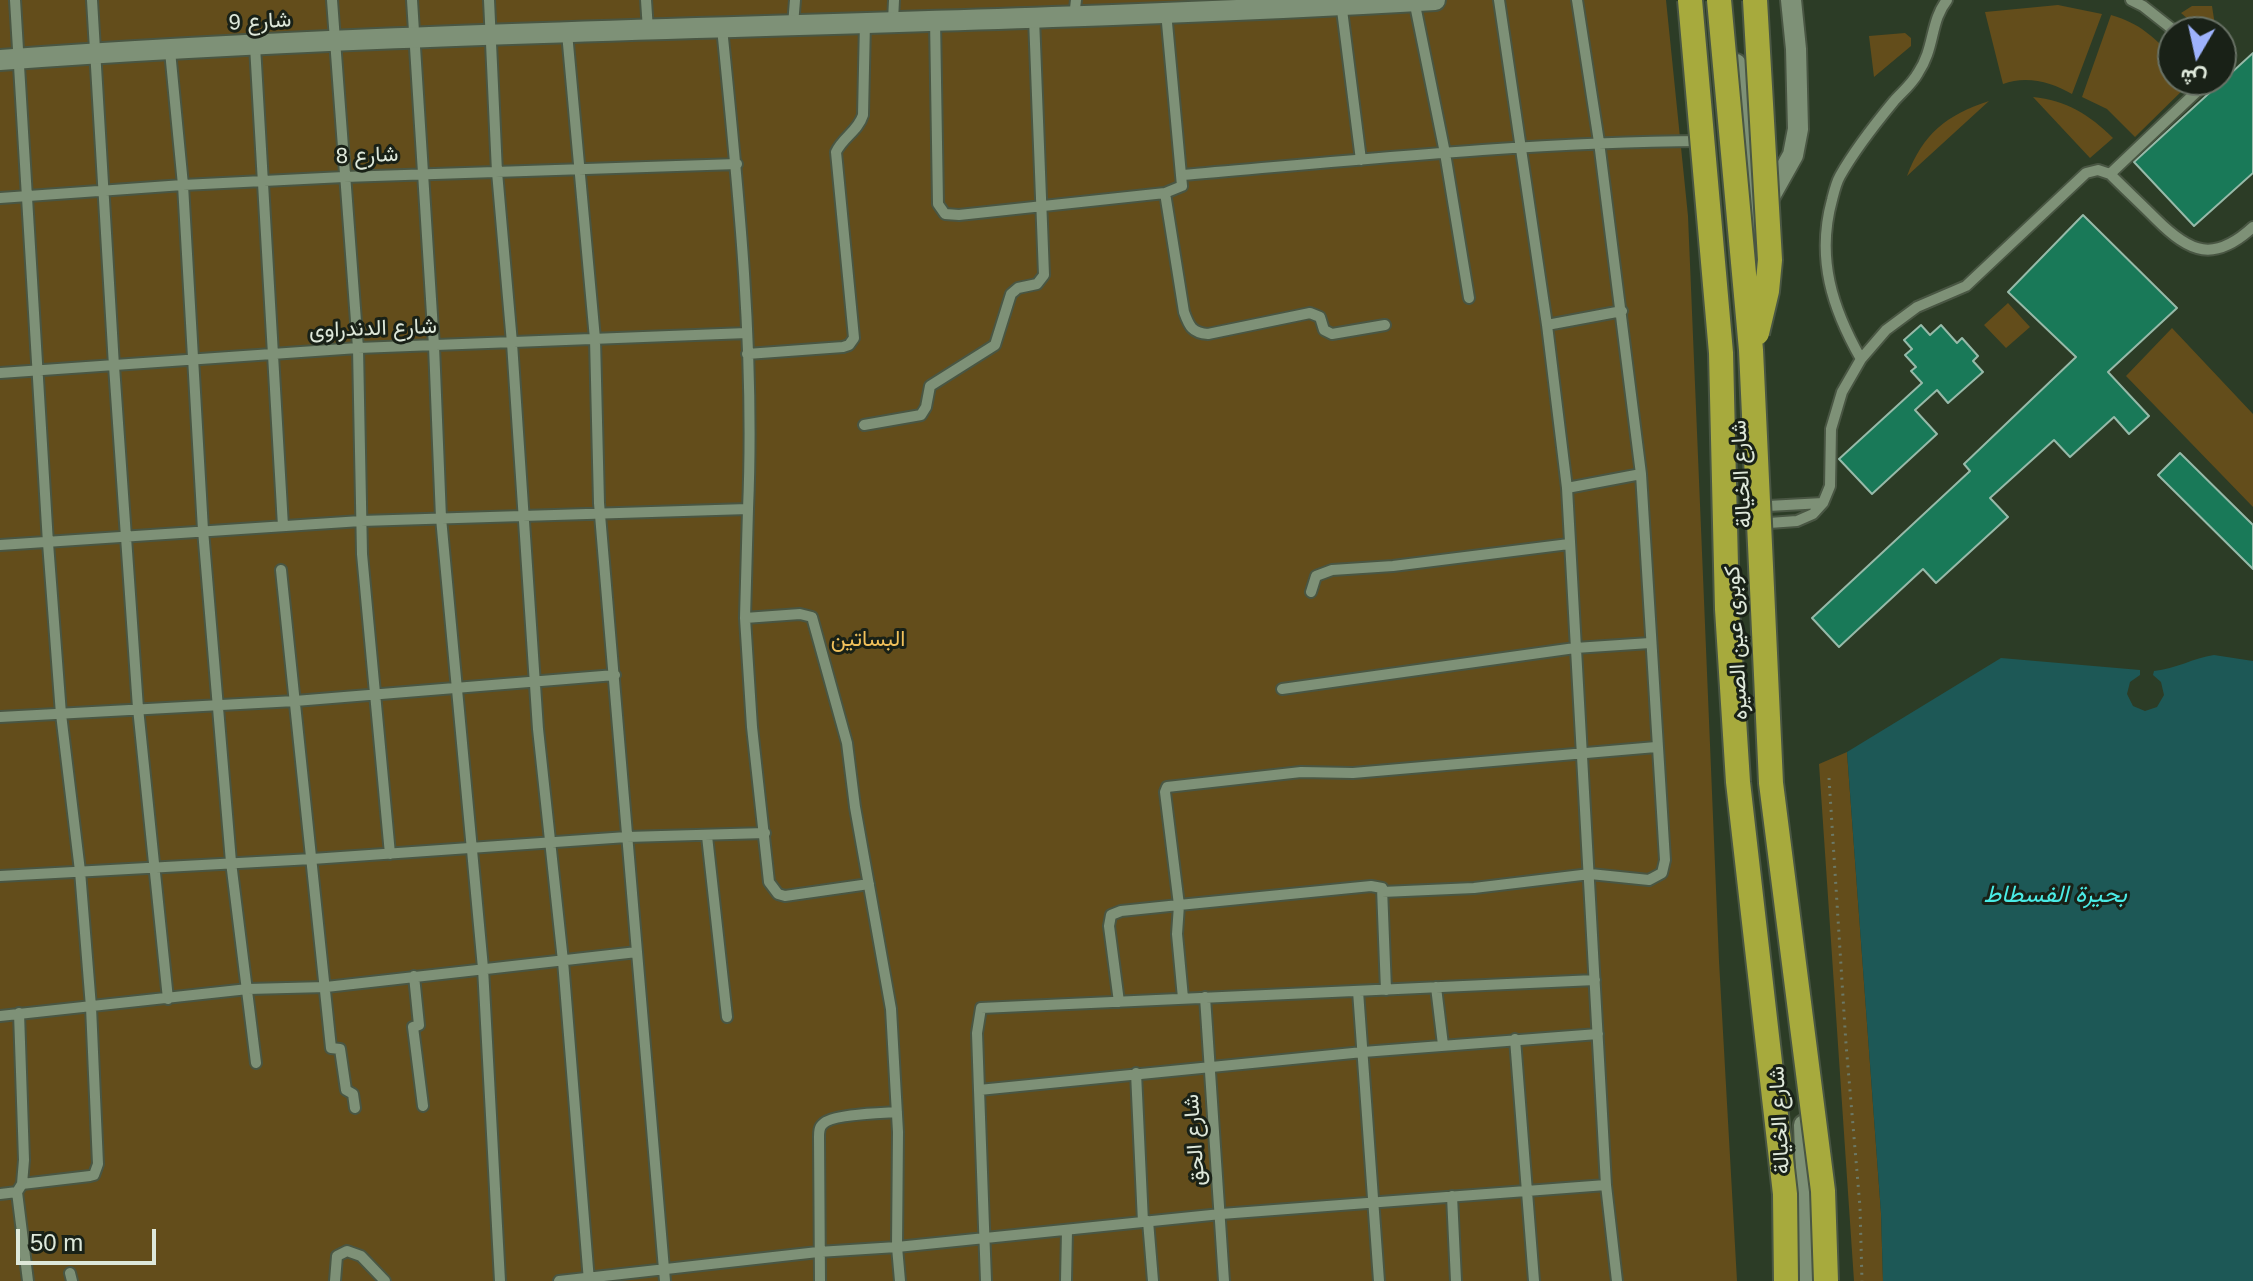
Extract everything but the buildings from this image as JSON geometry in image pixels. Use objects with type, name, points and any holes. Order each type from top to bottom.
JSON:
[{"type":"highway","name":"كوبرى عين الصيره","points":[[1690,0],[1721,353],[1727,609],[1738,782],[1785,1194],[1786,1281]]},
{"type":"highway","name":"كوبرى عين الصيره","points":[[1719,0],[1751,350],[1771,783],[1823,1191],[1826,1281]]},
{"type":"highway","points":[[1751,350],[1761,321],[1770,260],[1755,0]]},
{"type":"street","name":"شارع 9","points":[[9,60],[414,38],[865,22],[894,10],[935,19],[1034,18],[1075,9],[1166,12],[1258,4],[1421,0]]},
{"type":"street","name":"شارع الخيالة","points":[[1698,0],[1713,141],[1731,435],[1739,672],[1778,1235],[1777,1281]]},
{"type":"street","name":"شارع الخيالة","points":[[1729,0],[1754,222],[1774,670],[1803,1094],[1810,1281]]},
{"type":"street","points":[[1754,222],[1793,155],[1797,142],[1796,49],[1791,0]]},
{"type":"street","points":[[1733,508],[1769,515]]},
{"type":"lane","points":[[0,1194],[90,1176],[96,1171],[91,1007],[80,871],[61,714],[28,195],[9,60],[15,0]]},
{"type":"lane","points":[[92,0],[138,708],[168,999]]},
{"type":"lane","points":[[332,0],[358,348],[361,521],[390,854]]},
{"type":"lane","points":[[412,0],[434,346],[441,518],[483,968],[500,1281]]},
{"type":"lane","points":[[489,0],[497,172],[535,682],[563,961],[589,1279]]},
{"type":"lane","points":[[646,0],[648,31]]},
{"type":"lane","points":[[793,25],[795,0]]},
{"type":"lane","points":[[1421,0],[1469,298]]},
{"type":"lane","points":[[1499,0],[1547,325],[1567,488],[1606,1185],[1617,1281]]},
{"type":"lane","points":[[1382,892],[1474,888],[1590,874],[1649,880],[1662,873],[1665,860],[1641,474],[1622,311],[1577,0]]},
{"type":"lane","points":[[1861,359],[1842,326],[1830,290],[1826,253],[1828,215],[1838,179],[1892,104],[1916,77],[1929,55],[1938,11],[1947,0]]},
{"type":"lane","points":[[2131,0],[2157,17]]},
{"type":"lane","points":[[1342,3],[1361,160]]},
{"type":"lane","points":[[935,19],[937,197],[941,210],[949,215],[959,215],[1165,193],[1182,186],[1166,12]]},
{"type":"lane","points":[[864,425],[921,415],[926,407],[930,386],[995,345],[1011,294],[1018,288],[1037,284],[1044,275],[1034,18]]},
{"type":"lane","points":[[747,354],[843,347],[854,338],[836,152],[859,126],[863,115],[865,22]]},
{"type":"lane","points":[[722,28],[737,164],[747,333],[745,618],[758,789],[769,882],[778,894],[869,884]]},
{"type":"lane","points":[[567,33],[595,339],[600,512],[665,1276]]},
{"type":"lane","points":[[255,46],[283,526]]},
{"type":"lane","points":[[170,51],[183,185],[203,530],[231,862],[256,1063]]},
{"type":"lane","points":[[2110,174],[2192,96]]},
{"type":"lane","points":[[1182,175],[1522,146],[1713,141]]},
{"type":"lane","name":"شارع 8","points":[[0,198],[344,177],[737,164]]},
{"type":"lane","points":[[1769,515],[1797,521],[1813,514],[1823,503],[1830,486],[1831,429],[1842,392],[1861,359],[1886,330],[1917,307],[1966,286],[2086,173],[2098,170],[2110,174],[2176,239],[2191,248],[2209,250],[2227,246],[2253,227]]},
{"type":"lane","points":[[1165,193],[1184,312],[1189,326],[1196,332],[1208,334],[1310,313],[1320,317],[1324,330],[1332,334],[1385,325]]},
{"type":"lane","points":[[1547,325],[1622,311]]},
{"type":"lane","name":"شارع الدندراوى","points":[[0,373],[358,348],[747,333]]},
{"type":"lane","points":[[1567,488],[1641,474]]},
{"type":"lane","points":[[1769,515],[1823,503]]},
{"type":"lane","points":[[0,545],[361,521],[748,509]]},
{"type":"lane","points":[[1311,592],[1316,576],[1332,570],[1393,566],[1569,544]]},
{"type":"lane","points":[[281,570],[331,1048],[340,1049],[346,1090],[353,1094],[355,1108]]},
{"type":"lane","points":[[745,618],[800,614],[815,620],[847,743],[855,807],[891,1009],[897,1112],[900,1281]]},
{"type":"lane","points":[[1282,689],[1575,648],[1650,643]]},
{"type":"lane","points":[[0,717],[295,701],[615,675]]},
{"type":"lane","points":[[1183,998],[1177,934],[1179,905],[1165,792],[1167,787],[1301,772],[1353,773],[1656,747]]},
{"type":"lane","points":[[0,876],[312,859],[627,837],[765,833]]},
{"type":"lane","points":[[707,836],[727,1017]]},
{"type":"lane","points":[[1119,1002],[1109,926],[1111,915],[1121,911],[1371,886],[1380,887],[1382,892],[1386,990]]},
{"type":"lane","points":[[0,1016],[248,989],[326,987],[637,952]]},
{"type":"lane","points":[[414,976],[419,1025],[413,1027],[423,1106]]},
{"type":"lane","points":[[986,1281],[977,1033],[981,1008],[1595,980]]},
{"type":"lane","points":[[1436,987],[1443,1045]]},
{"type":"lane","points":[[1358,991],[1379,1281]]},
{"type":"lane","name":"شارع الحق","points":[[1205,997],[1224,1281]]},
{"type":"lane","points":[[19,1013],[24,1160],[20,1188],[28,1281]]},
{"type":"lane","points":[[979,1090],[1363,1052],[1598,1034]]},
{"type":"lane","points":[[1515,1039],[1534,1281]]},
{"type":"lane","points":[[1136,1073],[1153,1281]]},
{"type":"lane","points":[[820,1281],[821,1126],[830,1119],[897,1112]]},
{"type":"lane","points":[[559,1281],[665,1276],[818,1252],[897,1247],[1221,1214],[1606,1185]]},
{"type":"lane","points":[[1452,1196],[1456,1281]]},
{"type":"lane","points":[[1066,1281],[1067,1230]]},
{"type":"lane","points":[[335,1281],[337,1256],[343,1251],[361,1256],[385,1281]]},
{"type":"path","points":[[1829,778],[1860,1207],[1862,1281]]},
{"type":"green space","name":"البساتين","points":[[0,0],[1666,0],[1688,216],[1719,961],[1737,1281],[0,1281]]},
{"type":"green space","points":[[2058,5],[2102,14],[2072,94],[2039,81],[2021,80],[2003,84],[1985,12]]},
{"type":"green space","points":[[2192,6],[2212,6],[2214,16],[2184,16],[2181,13]]},
{"type":"green space","points":[[2111,15],[2138,27],[2157,41],[2157,96],[2177,96],[2135,137],[2107,109],[2082,97]]},
{"type":"green space","points":[[1905,33],[1911,38],[1911,46],[1874,77],[1869,36]]},
{"type":"green space","points":[[2033,97],[2056,101],[2077,110],[2113,138],[2090,158]]},
{"type":"green space","points":[[1989,101],[1907,176],[1913,161],[1938,128],[1960,113]]},
{"type":"green space","points":[[2008,303],[2030,327],[2006,348],[1984,325]]},
{"type":"green space","points":[[2172,328],[2253,414],[2253,507],[2126,376]]},
{"type":"green space","points":[[1847,752],[1881,1213],[1883,1281],[1854,1281],[1819,764]]},
{"type":"water","name":"بحيرة الفسطاط","points":[[2214,655],[2253,661],[2253,1281],[1883,1281],[1881,1213],[1847,752],[2001,658],[2140,670],[2140,675],[2130,682],[2127,694],[2133,706],[2145,711],[2157,707],[2164,695],[2161,682],[2153,675],[2154,671]]}]
